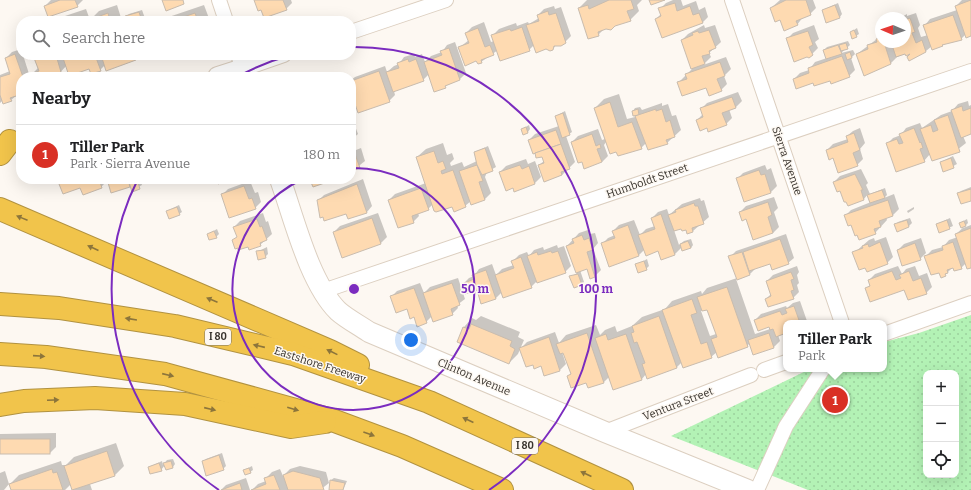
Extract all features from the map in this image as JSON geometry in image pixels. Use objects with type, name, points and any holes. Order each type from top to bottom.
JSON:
[{"type":"highway","points":[[0,209],[330,351],[429,402]]},
{"type":"highway","name":"Eastshore Freeway","points":[[0,304],[59,308],[175,326],[293,354],[429,402],[622,490]]},
{"type":"highway","points":[[0,354],[46,357],[165,374],[332,420],[402,446],[502,490]]},
{"type":"highway","points":[[0,405],[24,401],[95,398],[185,404],[291,427],[332,420]]},
{"type":"street","points":[[219,0],[224,16]]},
{"type":"street","points":[[356,30],[446,0]]},
{"type":"street","name":"Sierra Avenue","points":[[732,0],[841,320]]},
{"type":"street","points":[[230,72],[266,60]]},
{"type":"street","name":"Humboldt Street","points":[[323,291],[971,71]]},
{"type":"street","name":"Clinton Avenue","points":[[282,184],[307,258],[323,291],[338,311],[368,332],[605,432],[748,490]]},
{"type":"street","points":[[887,333],[971,303]]},
{"type":"street","points":[[764,370],[783,363]]},
{"type":"street","points":[[757,490],[786,426],[821,372]]},
{"type":"street","name":"Ventura Street","points":[[605,432],[751,376]]},
{"type":"green space","points":[[971,315],[971,490],[808,490],[671,436],[804,372],[887,372],[887,341],[919,333]]},
{"type":"building","points":[[60,0],[75,0],[78,7],[48,16],[44,6]]},
{"type":"building","points":[[162,0],[183,0],[184,4],[166,11]]},
{"type":"building","points":[[254,0],[283,0],[287,10],[270,16],[263,16],[261,10],[258,11]]},
{"type":"building","points":[[609,0],[631,0],[634,9],[627,11],[631,21],[615,26],[611,30],[606,29],[598,32],[599,36],[588,39],[578,8],[588,5],[589,9]]},
{"type":"building","points":[[649,0],[665,0],[651,5]]},
{"type":"building","points":[[786,0],[806,0],[811,15],[796,21],[798,25],[784,31],[780,20],[775,22],[770,8]]},
{"type":"building","points":[[971,0],[971,36],[966,38],[955,6]]},
{"type":"building","points":[[675,3],[677,11],[690,6],[693,15],[699,13],[703,23],[662,38],[655,19],[661,16],[658,8]]},
{"type":"building","points":[[835,5],[840,18],[826,23],[822,10]]},
{"type":"building","points":[[548,11],[549,15],[556,13],[566,43],[561,46],[554,46],[553,50],[550,51],[546,49],[536,53],[526,25],[539,21],[537,15]]},
{"type":"building","points":[[139,12],[140,16],[125,16]]},
{"type":"building","points":[[108,13],[109,16],[100,16]]},
{"type":"building","points":[[195,13],[196,16],[186,16]]},
{"type":"building","points":[[953,15],[962,40],[942,45],[943,46],[932,50],[923,25]]},
{"type":"building","points":[[911,21],[915,32],[912,33],[916,43],[922,40],[926,52],[909,61],[907,57],[910,54],[896,57],[893,48],[911,48]]},
{"type":"building","points":[[522,27],[530,51],[500,61],[491,35]]},
{"type":"building","points":[[478,28],[485,47],[490,45],[494,55],[481,60],[482,63],[478,64],[476,61],[465,66],[458,47],[469,43],[465,33]]},
{"type":"building","points":[[709,30],[716,48],[709,51],[710,54],[702,56],[705,64],[691,69],[681,40],[693,35],[692,33],[698,31],[699,33]]},
{"type":"building","points":[[854,30],[857,37],[852,39],[850,32]]},
{"type":"building","points":[[808,31],[813,45],[809,47],[813,55],[809,58],[807,57],[794,62],[786,38]]},
{"type":"building","points":[[846,43],[848,49],[841,51],[839,45]]},
{"type":"building","points":[[875,43],[875,48],[886,48],[891,64],[864,76],[856,54],[868,49],[867,45]]},
{"type":"building","points":[[838,45],[842,54],[826,59],[823,50]]},
{"type":"building","points":[[449,48],[460,80],[445,86],[446,88],[434,92],[424,62],[442,55],[440,51]]},
{"type":"building","points":[[850,52],[852,58],[847,60],[845,54]]},
{"type":"building","points":[[15,54],[21,72],[16,72],[16,96],[10,98],[12,101],[3,104],[0,95],[0,77],[10,74],[5,58]]},
{"type":"building","points":[[842,56],[850,77],[831,84],[830,81],[814,86],[813,83],[796,89],[793,79],[809,73],[808,68]]},
{"type":"building","points":[[408,59],[409,62],[416,59],[424,81],[393,92],[386,72],[399,68],[397,63]]},
{"type":"building","points":[[35,60],[57,60],[61,72],[36,72],[39,71]]},
{"type":"building","points":[[64,60],[97,60],[101,71],[90,72],[89,69],[80,72],[68,72]]},
{"type":"building","points":[[103,60],[136,60],[106,71]]},
{"type":"building","points":[[720,62],[725,76],[717,79],[722,91],[709,96],[706,88],[682,96],[677,82],[687,79],[685,74]]},
{"type":"building","points":[[379,71],[390,102],[358,113],[356,107],[356,79]]},
{"type":"building","points":[[732,97],[736,108],[722,113],[727,125],[708,132],[707,128],[700,131],[696,120],[703,117],[700,108]]},
{"type":"building","points":[[610,102],[618,127],[632,122],[642,149],[618,156],[616,152],[610,154],[594,108]]},
{"type":"building","points":[[962,106],[963,111],[971,108],[971,134],[961,138],[951,110]]},
{"type":"building","points":[[638,109],[639,115],[633,116],[632,111]]},
{"type":"building","points":[[656,109],[656,111],[662,109],[666,122],[670,120],[675,137],[666,140],[668,144],[648,150],[635,116]]},
{"type":"building","points":[[563,113],[570,135],[562,138],[555,116]]},
{"type":"building","points":[[948,115],[960,152],[932,161],[920,129],[931,125],[933,132],[938,130],[934,120]]},
{"type":"building","points":[[526,127],[528,133],[523,135],[521,129]]},
{"type":"building","points":[[914,128],[923,148],[920,149],[925,162],[896,172],[886,143],[897,139],[899,144],[903,143],[899,134]]},
{"type":"building","points":[[556,130],[561,144],[533,154],[528,140]]},
{"type":"building","points":[[854,133],[860,150],[853,153],[858,166],[838,173],[833,158],[829,160],[826,150],[848,142],[846,136]]},
{"type":"building","points":[[592,134],[596,146],[600,144],[601,148],[597,149],[602,162],[584,169],[582,162],[578,163],[571,142]]},
{"type":"building","points":[[561,144],[570,169],[561,172],[562,175],[544,182],[538,165],[544,163],[542,157],[536,158],[535,153]]},
{"type":"building","points":[[485,148],[493,171],[482,175],[477,165],[474,152]]},
{"type":"building","points":[[434,151],[438,163],[443,161],[446,169],[441,171],[442,174],[453,170],[466,207],[454,212],[452,207],[436,212],[434,211],[416,157]]},
{"type":"building","points":[[356,157],[360,168],[356,169]]},
{"type":"building","points":[[951,158],[954,168],[943,172],[940,162]]},
{"type":"building","points":[[477,165],[483,181],[479,182],[485,200],[471,205],[459,171]]},
{"type":"building","points":[[520,165],[522,169],[529,166],[535,184],[514,192],[513,188],[506,191],[499,172]]},
{"type":"building","points":[[759,170],[761,175],[765,174],[771,193],[744,202],[736,178]]},
{"type":"building","points":[[855,174],[863,190],[861,190],[864,200],[848,206],[846,202],[844,202],[840,191],[837,192],[833,182]]},
{"type":"building","points":[[59,184],[101,184],[102,188],[83,195],[80,188],[63,194]]},
{"type":"building","points":[[108,184],[129,184],[130,187],[111,193]]},
{"type":"building","points":[[130,184],[138,184],[140,189],[132,192]]},
{"type":"building","points":[[312,184],[322,184],[313,187]]},
{"type":"building","points":[[357,184],[367,213],[348,219],[346,214],[324,221],[323,217],[320,218],[317,200]]},
{"type":"building","points":[[244,186],[249,199],[252,198],[256,209],[229,218],[221,194]]},
{"type":"building","points":[[421,188],[429,210],[412,216],[414,223],[398,228],[388,200]]},
{"type":"building","points":[[971,189],[971,201],[961,204],[957,193]]},
{"type":"building","points":[[882,190],[885,198],[870,203],[867,195]]},
{"type":"building","points":[[888,200],[893,216],[879,221],[881,227],[874,229],[876,234],[859,240],[857,235],[855,236],[851,225],[848,226],[844,215]]},
{"type":"building","points":[[768,202],[772,215],[768,217],[773,233],[753,240],[746,219],[742,221],[739,212]]},
{"type":"building","points":[[694,203],[695,206],[698,206],[704,224],[692,228],[693,232],[687,234],[686,230],[682,231],[681,229],[674,231],[668,215],[676,212],[675,210]]},
{"type":"building","points":[[177,207],[180,215],[169,219],[166,211]]},
{"type":"building","points":[[661,214],[675,255],[661,260],[658,251],[646,256],[638,235],[655,229],[651,218]]},
{"type":"building","points":[[372,218],[381,244],[342,258],[333,232]]},
{"type":"building","points":[[257,219],[260,227],[262,226],[267,240],[260,243],[261,246],[249,250],[248,247],[238,250],[238,248],[235,249],[232,240],[237,237],[233,227]]},
{"type":"building","points":[[907,220],[909,227],[897,232],[894,224]]},
{"type":"building","points":[[947,220],[950,229],[939,233],[936,224]]},
{"type":"building","points":[[964,221],[966,226],[961,228],[959,223]]},
{"type":"building","points":[[628,225],[639,256],[609,267],[601,243],[615,238],[612,231]]},
{"type":"building","points":[[971,228],[971,268],[967,269],[955,234]]},
{"type":"building","points":[[214,231],[217,238],[209,240],[207,234]]},
{"type":"building","points":[[582,235],[584,240],[589,238],[593,250],[587,252],[595,277],[590,279],[587,269],[576,273],[566,246],[574,243],[572,239]]},
{"type":"building","points":[[780,239],[789,264],[772,270],[770,264],[749,271],[743,252]]},
{"type":"building","points":[[688,241],[691,248],[682,251],[680,244]]},
{"type":"building","points":[[880,242],[888,264],[867,272],[865,268],[859,270],[852,252],[863,248],[862,246],[868,244],[869,247]]},
{"type":"building","points":[[953,242],[962,269],[954,271],[953,268],[947,270],[948,273],[945,274],[946,276],[941,278],[939,273],[931,275],[924,256],[943,250],[942,246]]},
{"type":"building","points":[[915,243],[921,260],[902,266],[897,250]]},
{"type":"building","points":[[264,250],[266,258],[258,260],[256,251]]},
{"type":"building","points":[[551,251],[552,253],[558,251],[566,273],[537,283],[527,256],[537,252],[538,255]]},
{"type":"building","points":[[742,252],[750,275],[737,280],[728,256]]},
{"type":"building","points":[[521,257],[532,288],[503,298],[495,275],[514,268],[511,261]]},
{"type":"building","points":[[644,261],[647,270],[638,273],[635,264]]},
{"type":"building","points":[[486,270],[496,299],[481,304],[477,290],[465,294],[462,284],[474,279],[472,275]]},
{"type":"building","points":[[892,271],[896,280],[901,278],[899,275],[909,271],[913,281],[921,278],[927,294],[908,300],[904,290],[870,302],[865,288],[870,286],[868,280]]},
{"type":"building","points":[[791,272],[794,279],[791,280],[794,290],[791,291],[794,299],[768,307],[765,299],[771,296],[766,281]]},
{"type":"building","points":[[578,274],[582,285],[574,288],[569,276]]},
{"type":"building","points":[[452,283],[460,305],[451,309],[453,315],[433,322],[423,293]]},
{"type":"building","points":[[727,287],[748,347],[718,358],[711,339],[717,337],[707,310],[702,311],[697,297]]},
{"type":"building","points":[[414,288],[427,323],[417,327],[414,317],[410,319],[407,309],[396,313],[390,296]]},
{"type":"building","points":[[692,299],[697,313],[691,315],[701,344],[707,342],[712,358],[683,368],[662,310]]},
{"type":"building","points":[[794,306],[799,320],[783,320],[783,334],[776,337],[773,329],[770,330],[769,327],[758,331],[754,320],[780,311],[782,315],[787,313],[785,309]]},
{"type":"building","points":[[659,316],[677,368],[647,379],[642,364],[645,363],[637,342],[634,343],[631,333],[634,332],[632,326]]},
{"type":"building","points":[[471,324],[512,341],[510,346],[515,349],[509,364],[457,342],[463,327],[469,329]]},
{"type":"building","points":[[587,333],[604,383],[588,388],[586,383],[571,388],[567,376],[571,374],[563,353],[560,354],[556,344]]},
{"type":"building","points":[[769,333],[774,348],[753,355],[748,340]]},
{"type":"building","points":[[606,334],[608,340],[626,334],[642,380],[613,390],[595,338]]},
{"type":"building","points":[[549,337],[560,371],[544,376],[541,366],[534,369],[533,365],[526,367],[519,348]]},
{"type":"building","points":[[0,439],[50,439],[50,454],[0,454]]},
{"type":"building","points":[[107,451],[115,476],[72,490],[64,466]]},
{"type":"building","points":[[219,455],[224,470],[206,476],[202,461]]},
{"type":"building","points":[[171,461],[173,468],[166,470],[163,463]]},
{"type":"building","points":[[159,463],[162,471],[150,474],[148,467]]},
{"type":"building","points":[[249,468],[251,473],[245,475],[243,470]]},
{"type":"building","points":[[52,469],[53,473],[57,472],[63,490],[11,490],[9,484]]},
{"type":"building","points":[[293,471],[320,478],[324,490],[288,490],[283,475]]},
{"type":"building","points":[[274,475],[280,490],[251,490],[266,484],[264,478]]},
{"type":"building","points":[[330,480],[345,483],[343,490],[329,490]]},
{"type":"building","points":[[240,483],[242,490],[221,490]]},
{"type":"place","name":"Tiller Park","points":[[835,400]]}]
